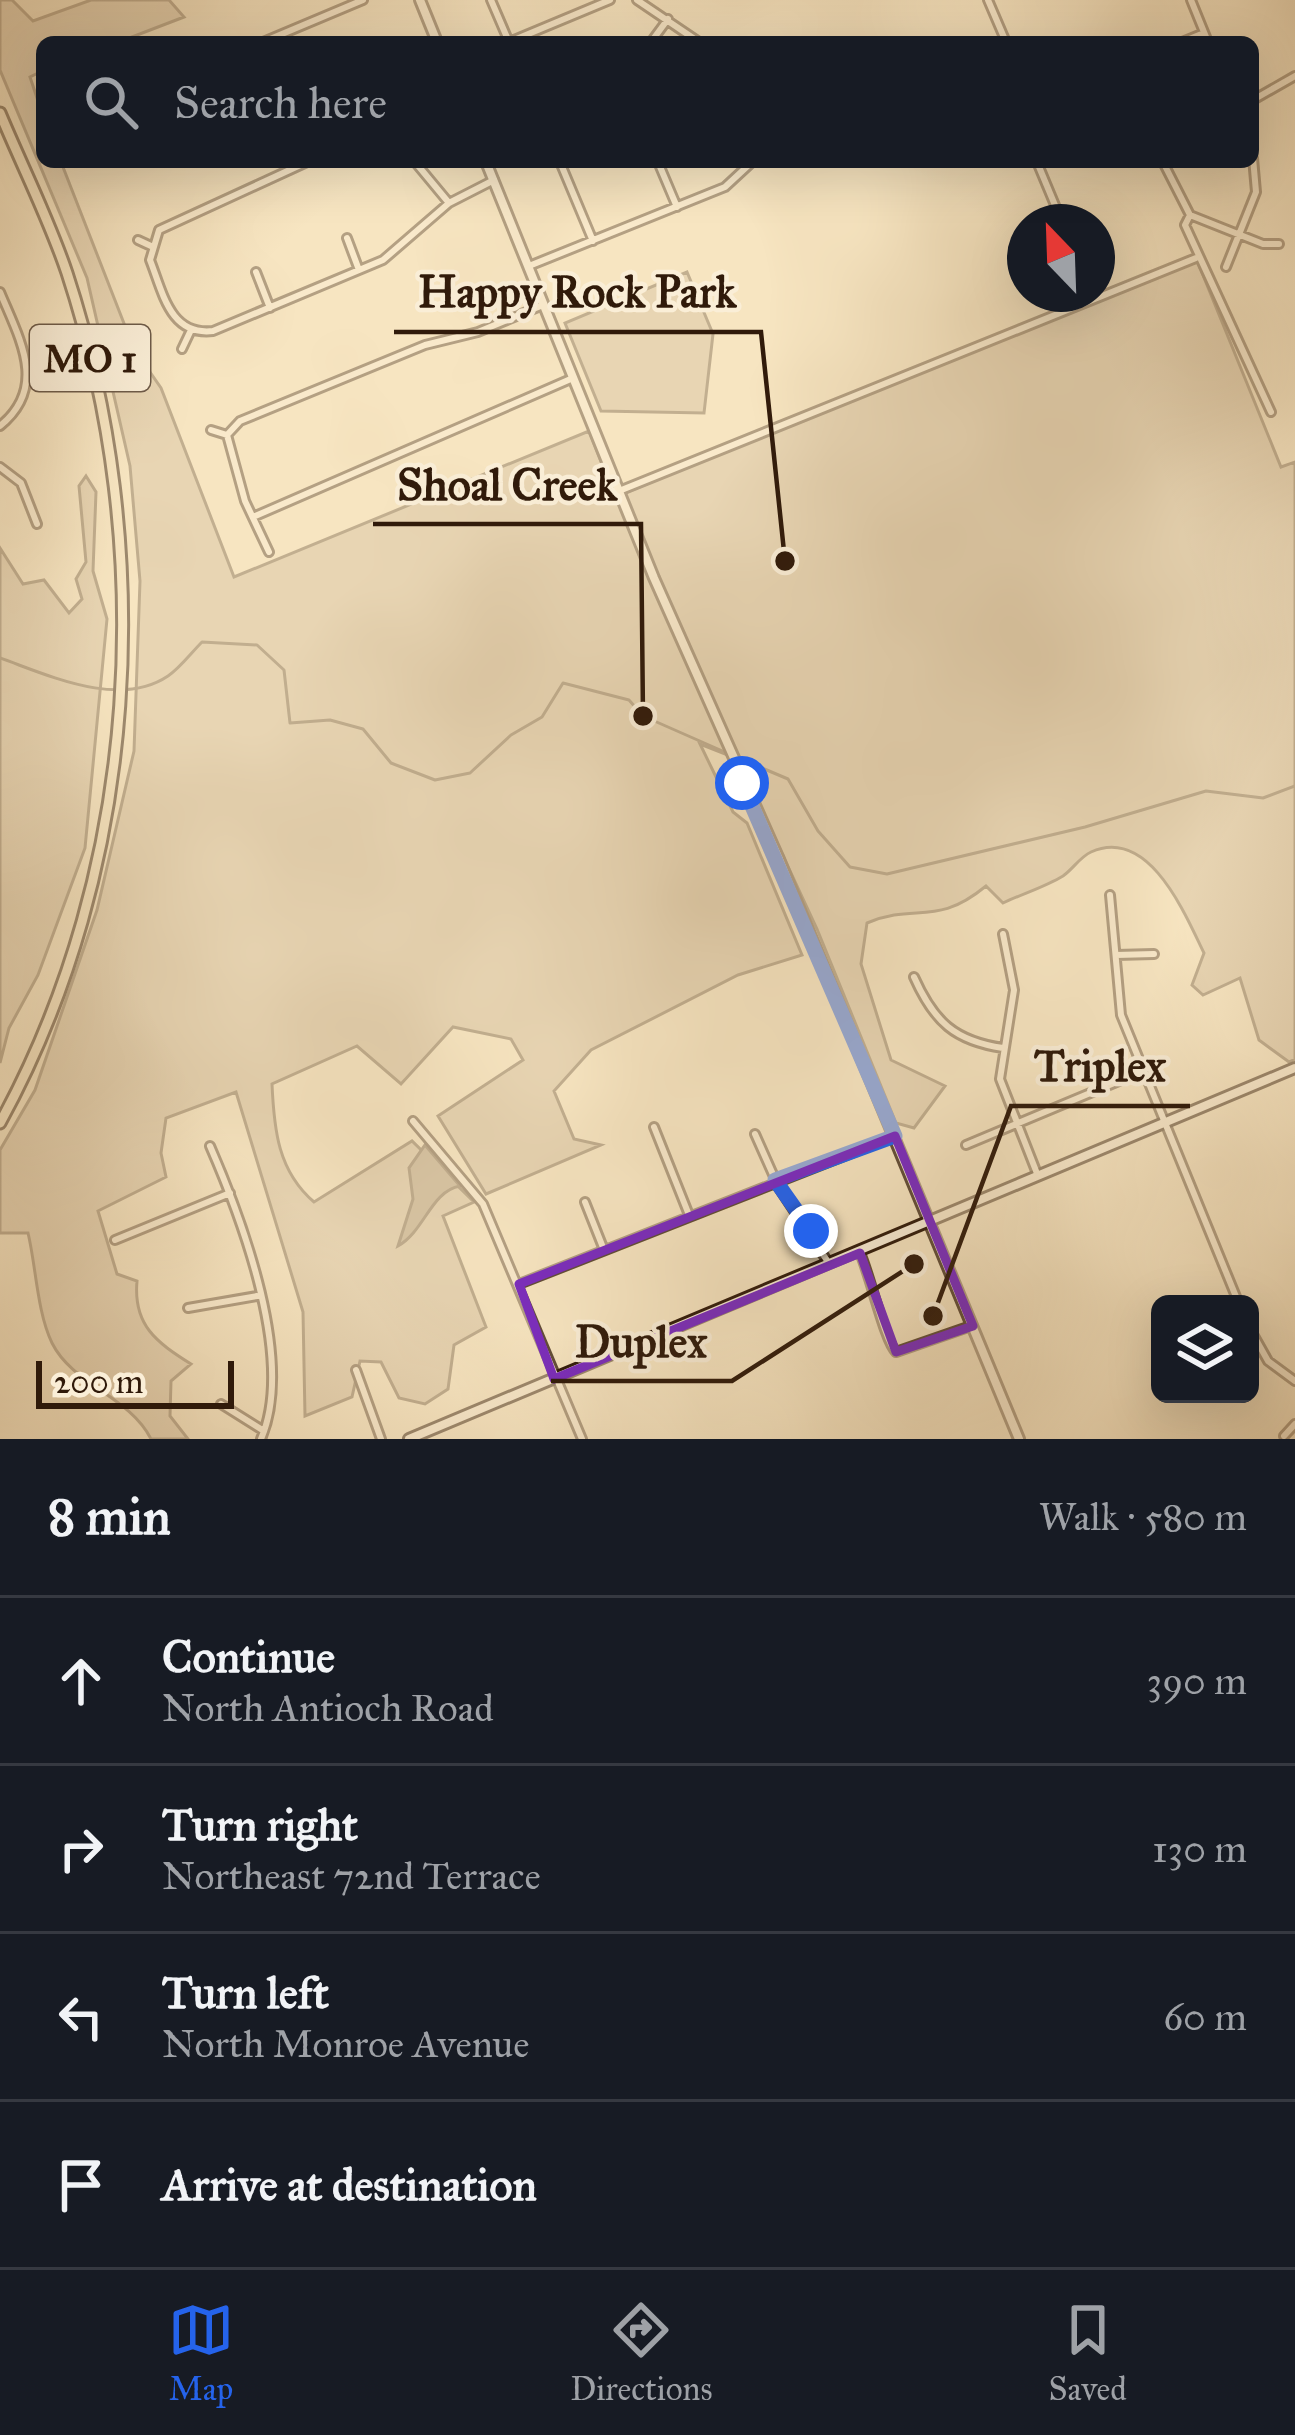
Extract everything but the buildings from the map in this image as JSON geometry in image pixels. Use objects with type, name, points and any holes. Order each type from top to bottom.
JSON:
[{"type":"main road","name":"MO 1","points":[[0,113],[66,271],[94,373],[109,443],[123,616],[118,735],[83,921],[49,1019],[0,1123]]},
{"type":"street","points":[[277,36],[363,0]]},
{"type":"street","points":[[420,0],[435,36]]},
{"type":"street","points":[[491,0],[506,36]]},
{"type":"street","points":[[524,36],[610,0]]},
{"type":"street","points":[[638,0],[691,36]]},
{"type":"street","points":[[988,0],[1003,36]]},
{"type":"street","points":[[1191,0],[1205,36]]},
{"type":"street","points":[[655,36],[668,19]]},
{"type":"street","points":[[1259,97],[1295,76]]},
{"type":"street","points":[[293,168],[170,221],[151,246],[150,260],[172,315],[190,330],[218,330],[359,271],[393,254],[449,203],[494,180]]},
{"type":"street","points":[[420,168],[449,203]]},
{"type":"street","points":[[489,168],[619,491],[1019,1439]]},
{"type":"street","points":[[563,168],[593,241]]},
{"type":"street","points":[[661,168],[677,207]]},
{"type":"street","points":[[529,266],[725,187],[747,168]]},
{"type":"street","points":[[1039,168],[1054,204]]},
{"type":"street","points":[[1166,168],[1190,215],[1237,235],[1279,244]]},
{"type":"street","points":[[1226,267],[1256,191],[1254,168]]},
{"type":"street","points":[[1190,215],[1185,225],[1196,258],[1270,412]]},
{"type":"street","points":[[347,238],[359,271]]},
{"type":"street","points":[[137,240],[151,246]]},
{"type":"street","points":[[619,491],[1196,258]]},
{"type":"street","points":[[256,272],[270,308]]},
{"type":"street","points":[[0,292],[29,370],[23,402],[0,426]]},
{"type":"street","points":[[268,552],[227,448],[227,435],[240,421],[424,345],[478,332],[544,305]]},
{"type":"street","points":[[182,349],[190,330]]},
{"type":"street","points":[[253,517],[574,377]]},
{"type":"street","points":[[211,430],[227,435]]},
{"type":"street","points":[[0,467],[21,483],[37,524]]},
{"type":"street","points":[[1110,895],[1121,1015],[1235,1295]]},
{"type":"street","points":[[1003,934],[1015,990],[1000,1079],[1038,1176]]},
{"type":"street","points":[[1116,955],[1154,954]]},
{"type":"street","points":[[914,977],[940,1021],[956,1037],[1004,1048]]},
{"type":"street","points":[[929,1029],[940,1021]]},
{"type":"street","points":[[409,1439],[1166,1126],[1295,1068]]},
{"type":"street","points":[[966,1145],[1143,1071]]},
{"type":"street","points":[[413,1121],[483,1204],[580,1438]]},
{"type":"street","points":[[653,1126],[689,1215]]},
{"type":"street","points":[[755,1134],[775,1180],[830,1265]]},
{"type":"street","points":[[519,1285],[895,1136]]},
{"type":"street","points":[[210,1146],[230,1193],[275,1380],[273,1411],[263,1435],[221,1404]]},
{"type":"street","points":[[115,1240],[230,1193]]},
{"type":"street","points":[[585,1202],[604,1250]]},
{"type":"street","points":[[860,1253],[880,1303],[889,1346],[896,1352],[973,1326]]},
{"type":"street","points":[[188,1308],[257,1296]]},
{"type":"street","points":[[1259,1345],[1268,1361],[1295,1381]]},
{"type":"street","points":[[356,1370],[381,1439]]},
{"type":"street","points":[[1284,1436],[1295,1424]]},
{"type":"highlighted area","points":[[895,1136],[973,1326],[896,1352],[860,1253],[554,1379],[519,1284]]},
{"type":"shaded area","points":[[0,0],[12,0],[33,21],[91,0],[169,0],[184,17],[135,36],[36,36],[36,74],[30,77],[36,95],[36,156],[0,70]]},
{"type":"shaded area","points":[[41,168],[63,168],[134,349],[161,388],[234,577],[589,431],[615,497],[1065,312],[1115,312],[1115,291],[1196,258],[1281,467],[1295,462],[1295,1059],[1289,1062],[1259,1040],[1240,978],[1203,995],[1192,985],[1204,953],[1175,897],[1147,862],[1112,847],[1091,852],[1063,876],[1003,903],[986,886],[953,907],[867,923],[861,964],[891,1060],[945,1086],[914,1128],[896,1123],[817,929],[738,759],[700,744],[733,812],[747,823],[802,955],[738,975],[591,1050],[554,1091],[574,1139],[601,1145],[486,1194],[438,1116],[523,1060],[511,1039],[453,1027],[401,1084],[357,1046],[272,1084],[285,1163],[314,1202],[412,1141],[474,1202],[443,1216],[486,1327],[454,1345],[448,1389],[425,1404],[399,1398],[381,1362],[360,1361],[352,1397],[305,1416],[303,1312],[236,1092],[166,1118],[161,1153],[166,1177],[98,1211],[117,1274],[137,1281],[139,1309],[149,1331],[191,1364],[171,1381],[170,1416],[188,1439],[151,1439],[129,1412],[61,1357],[43,1317],[28,1233],[0,1233],[0,1150],[35,1090],[97,910],[134,751],[140,581],[130,466],[87,278]]},
{"type":"shaded area","points":[[687,272],[713,334],[704,413],[601,411],[565,323]]},
{"type":"shaded area","points":[[86,476],[96,492],[93,571],[107,619],[85,848],[38,975],[9,1028],[0,1063],[0,548],[23,584],[44,580],[69,613],[82,599],[76,579],[86,562],[79,486]]},
{"type":"shaded area","points":[[425,1145],[460,1186],[434,1203],[398,1246],[413,1199],[409,1168]]},
{"type":"waterway","points":[[0,658],[84,686],[128,690],[168,676],[202,642],[257,645],[284,670],[290,723],[330,720],[363,729],[391,763],[435,780],[470,773],[511,735],[542,717],[563,683],[629,700],[643,716],[727,753]]},
{"type":"waterway","points":[[736,757],[788,779],[818,831],[850,867],[887,874],[1085,827],[1206,791],[1263,798],[1295,786]]},
{"type":"place","name":"Happy Rock Park","points":[[785,561]]},
{"type":"place","name":"Shoal Creek","points":[[643,716]]},
{"type":"place","name":"Duplex","points":[[914,1264]]},
{"type":"place","name":"Triplex","points":[[933,1316]]},
{"type":"route","points":[[742,783],[895,1136],[821,1168],[775,1180],[811,1231]]}]
